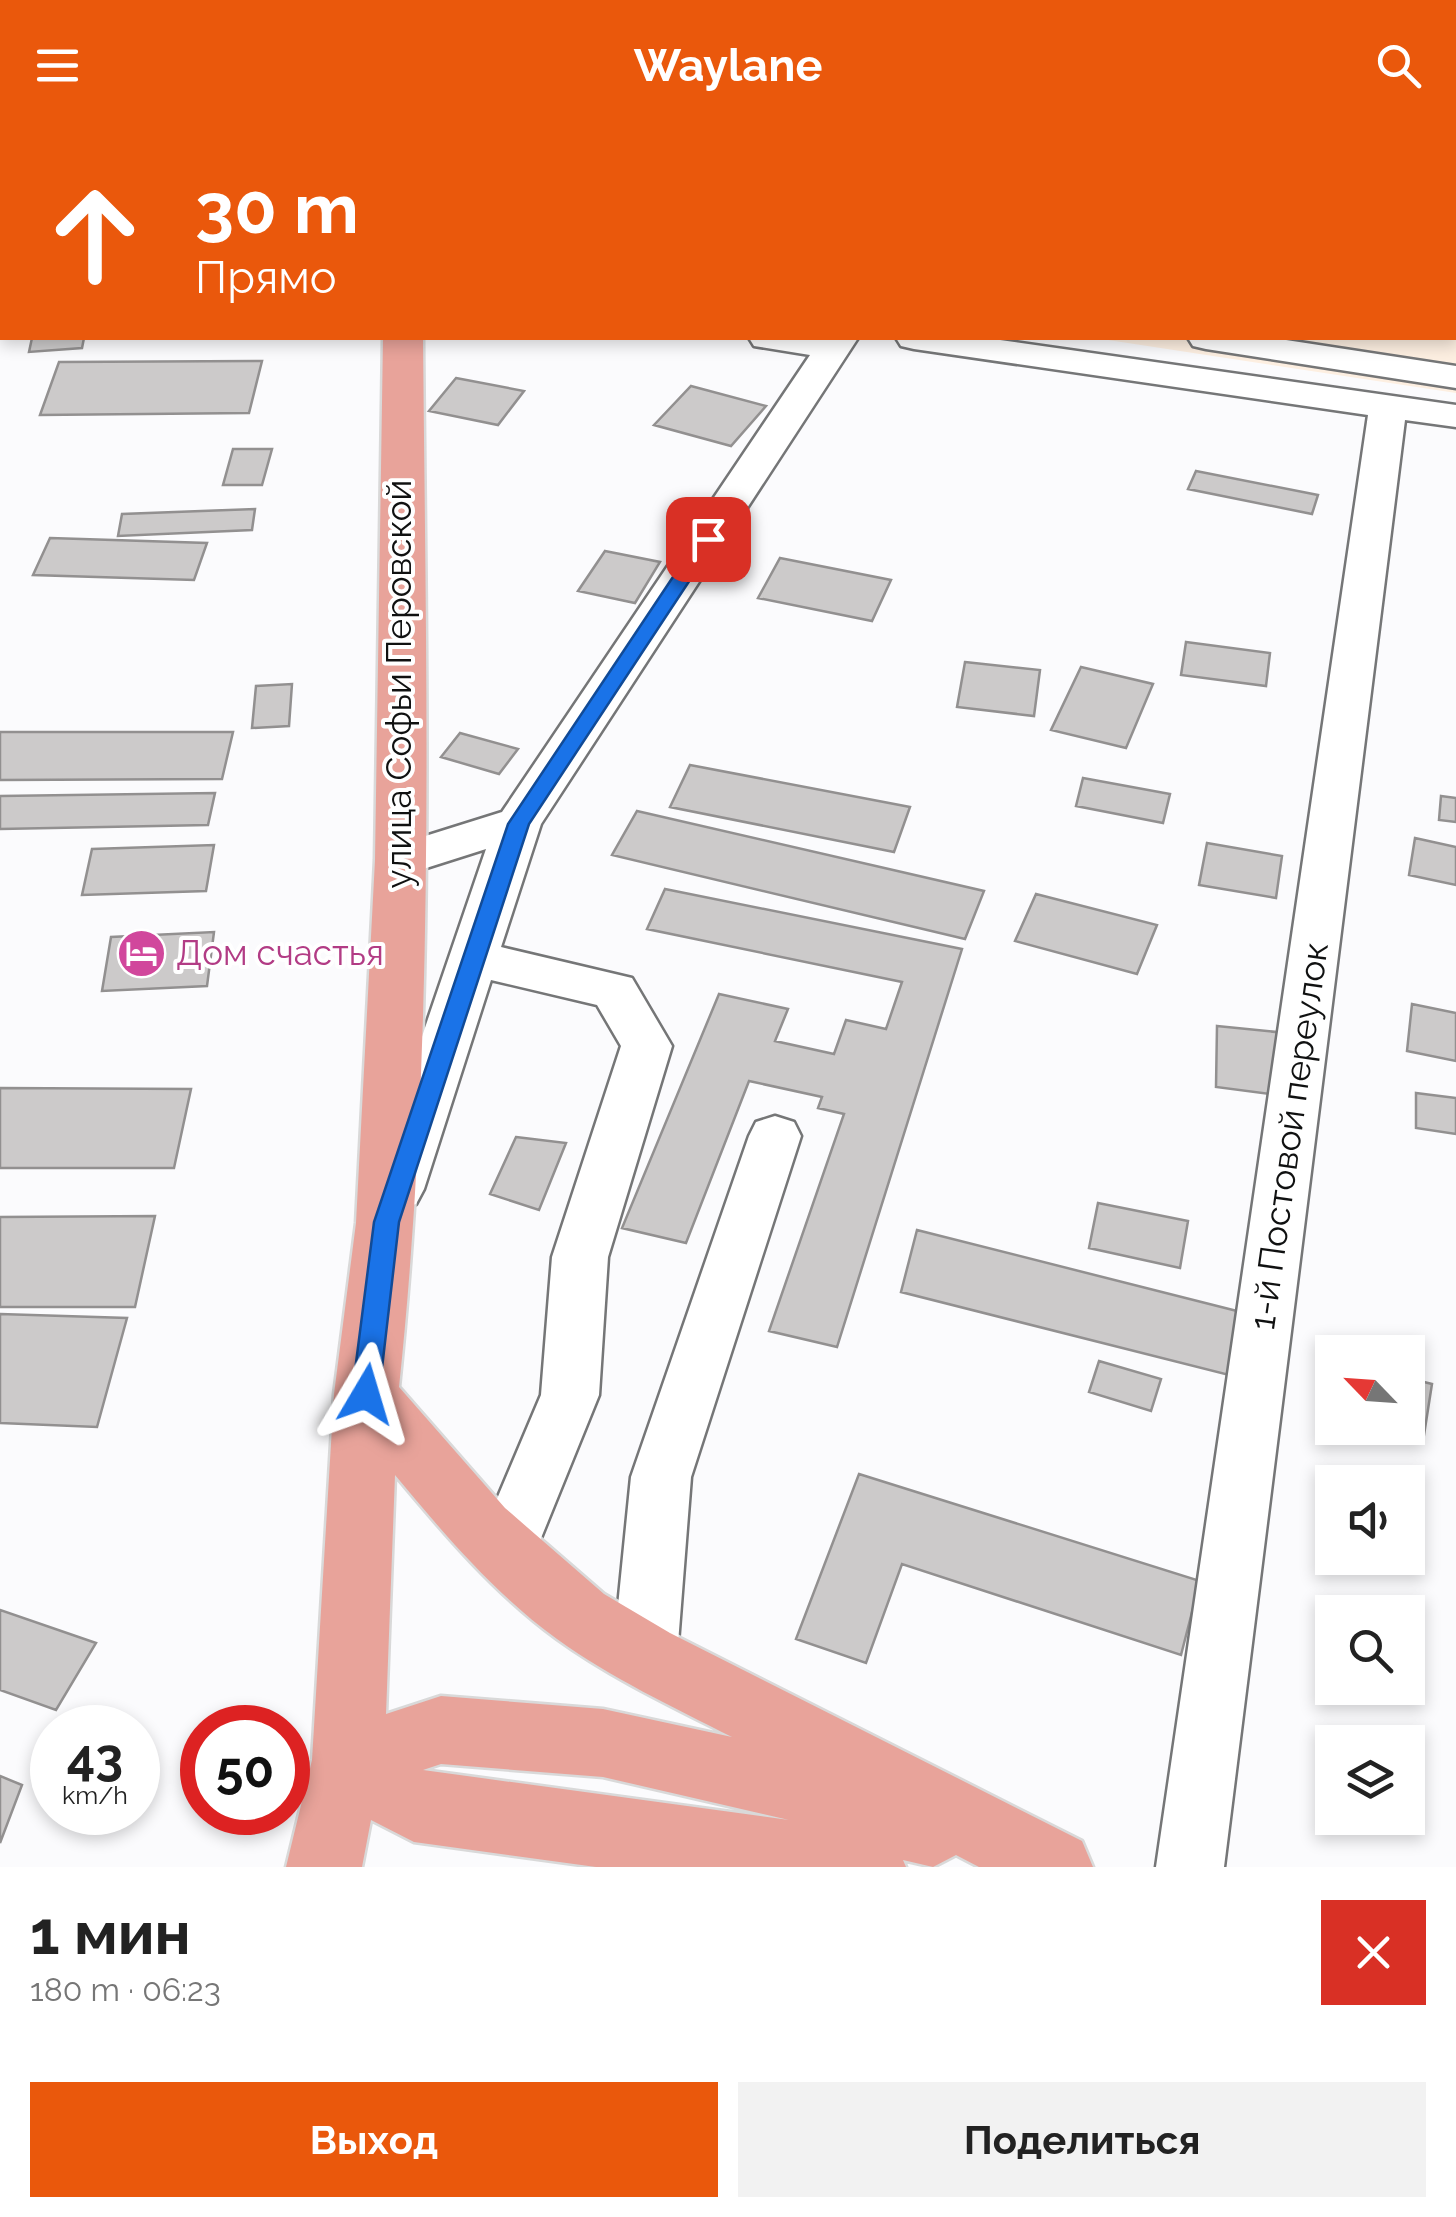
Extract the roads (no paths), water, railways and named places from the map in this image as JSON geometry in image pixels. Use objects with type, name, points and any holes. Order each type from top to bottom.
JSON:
[{"type":"main road","name":"улица Софьи Перовской","points":[[324,1867],[348,1760],[366,1394],[386,1222],[401,860],[399,369],[403,340]]},
{"type":"main road","points":[[366,1394],[481,1529],[580,1616],[645,1656],[1055,1867]]},
{"type":"main road","points":[[348,1760],[440,1730],[604,1743],[790,1785],[1025,1867]]},
{"type":"main road","points":[[348,1760],[414,1806],[868,1867]]},
{"type":"street","points":[[386,1222],[518,824],[836,343],[795,340]]},
{"type":"street","points":[[946,340],[1456,416]]},
{"type":"street","points":[[1219,340],[1456,376]]},
{"type":"street","points":[[1283,340],[1347,360]]},
{"type":"street","name":"1-й Постовой переулок","points":[[1190,1867],[1388,405]]},
{"type":"street","points":[[401,860],[518,824]]},
{"type":"street","points":[[472,958],[614,991],[647,1046],[580,1258],[570,1395],[506,1551]]},
{"type":"street","points":[[645,1656],[660,1476],[774,1136]]},
{"type":"place","name":"Дом счастья","points":[[141,953]]}]
